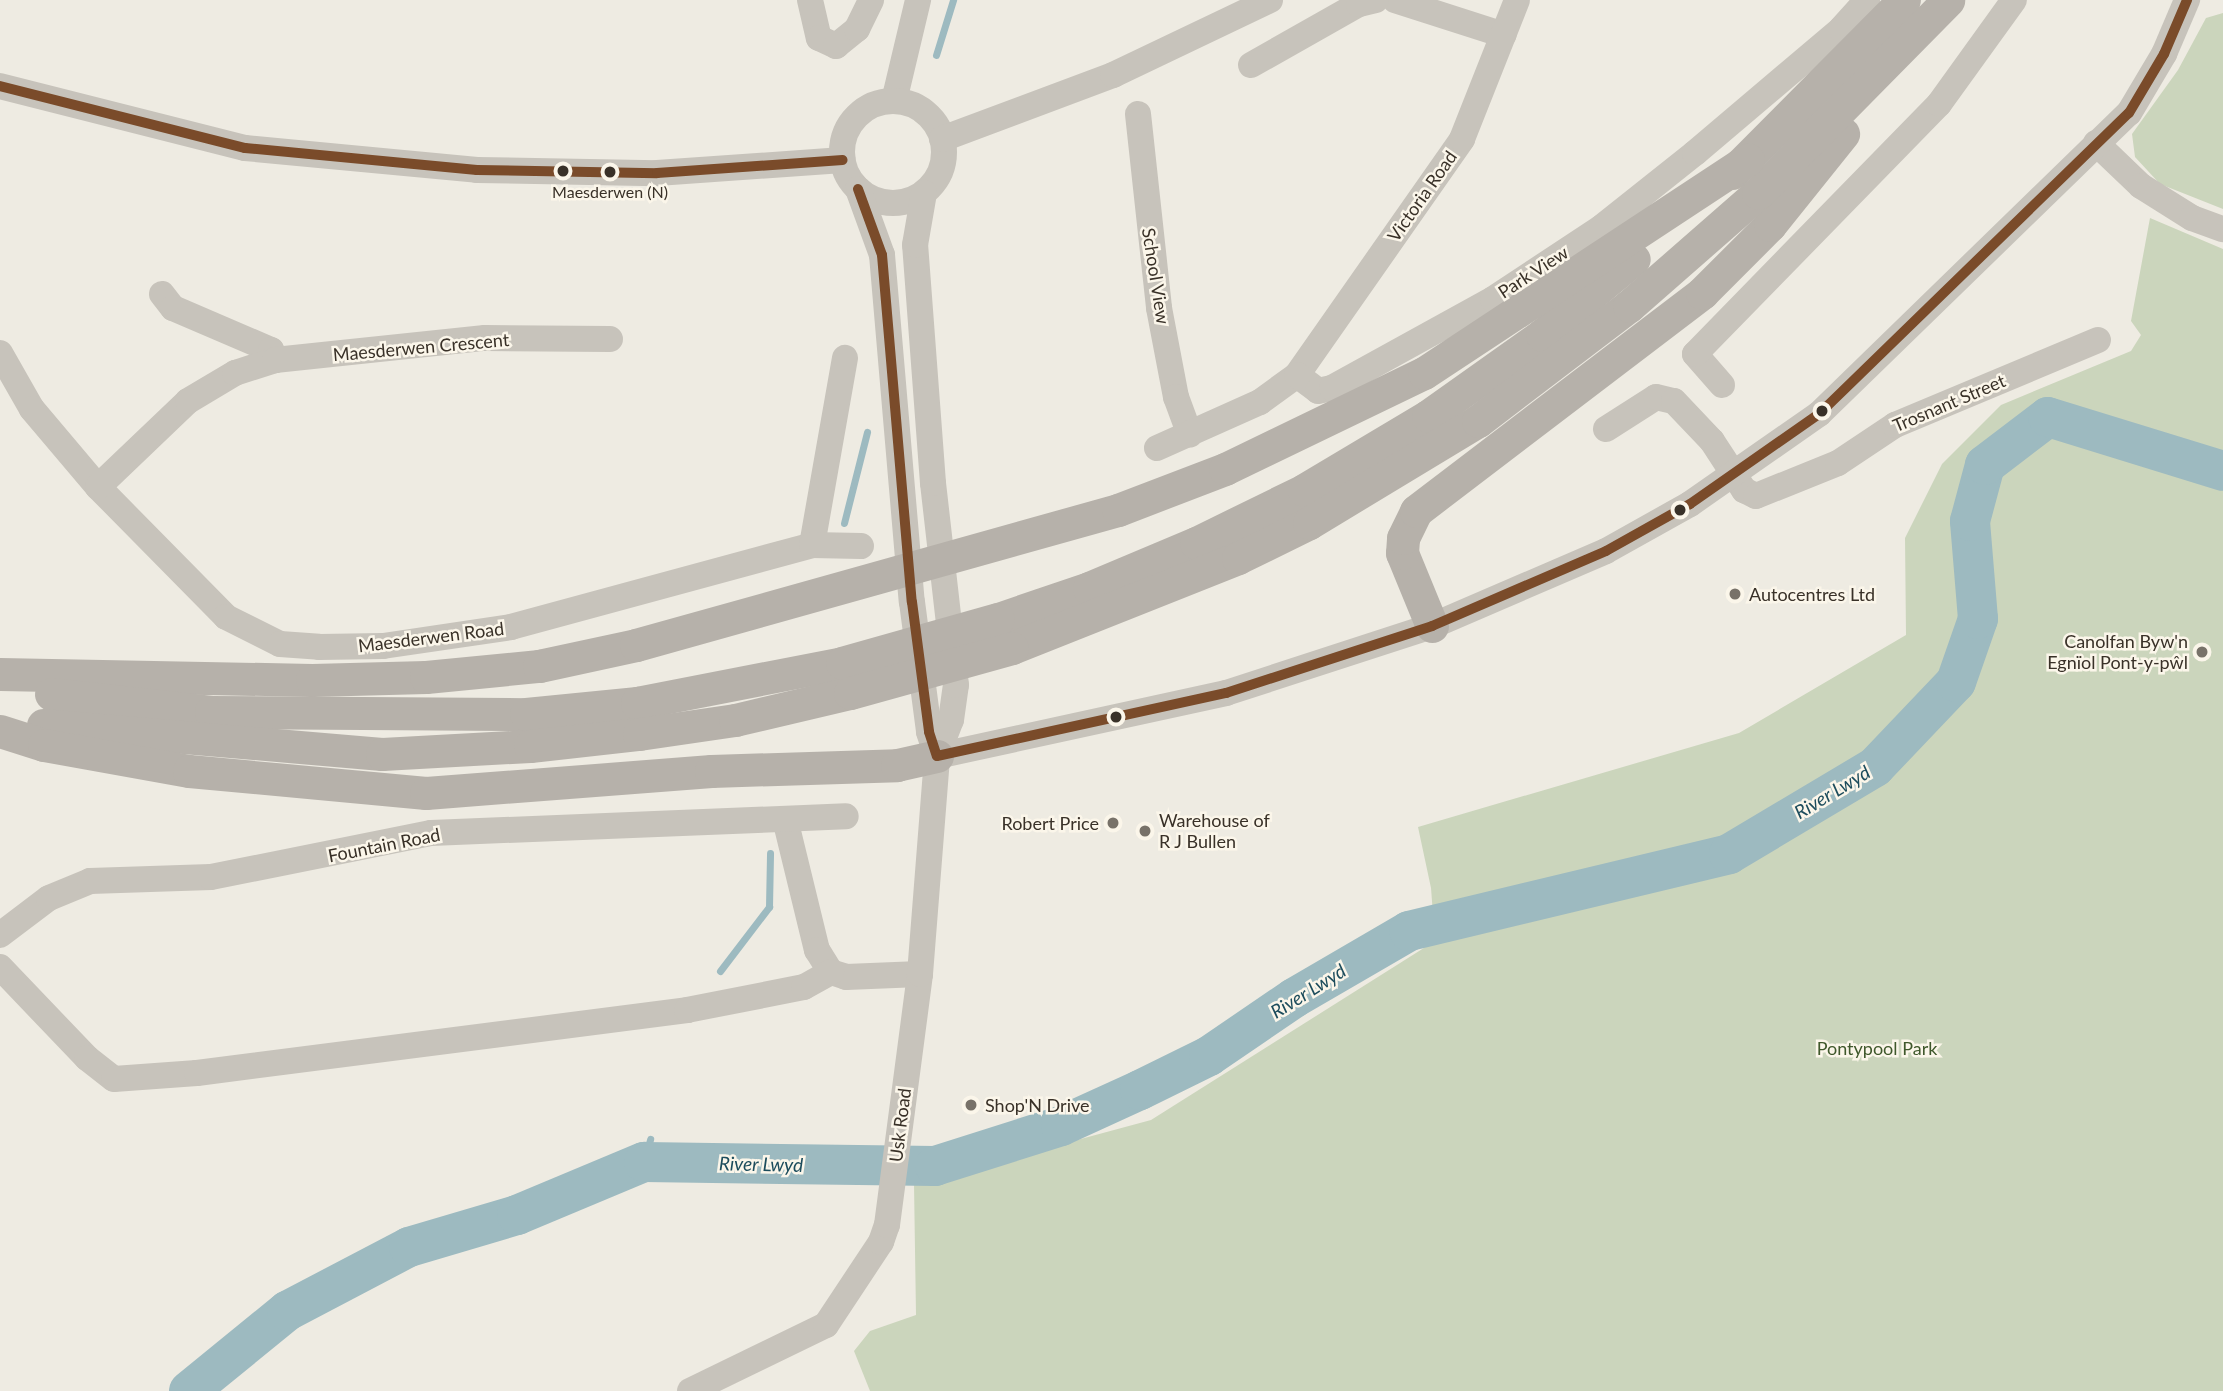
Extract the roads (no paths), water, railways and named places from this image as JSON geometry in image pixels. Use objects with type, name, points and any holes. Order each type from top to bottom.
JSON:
[{"type":"main road","points":[[1005,633],[1089,588],[1196,543],[1304,490],[1428,416],[1542,335],[1748,159],[1904,0]]},
{"type":"main road","points":[[0,721],[382,754],[530,747],[639,734],[735,720],[846,678],[1005,633],[1238,558],[1309,523],[1478,421],[1629,306],[1758,193],[1868,85],[1948,0]]},
{"type":"main road","points":[[1432,626],[1402,554],[1403,538],[1416,511],[1603,373],[1702,293],[1770,225],[1840,140],[1868,85]]},
{"type":"main road","points":[[0,674],[325,679],[426,677],[539,666],[636,645],[941,556],[1118,510],[1225,469],[1323,425],[1471,344],[1748,159]]},
{"type":"main road","points":[[0,689],[211,712],[526,714],[846,678]]},
{"type":"main road","points":[[0,731],[44,745],[188,771],[426,793],[711,771],[897,765],[937,756]]},
{"type":"street","points":[[810,0],[819,38],[836,46],[858,29],[872,0]]},
{"type":"street","points":[[894,101],[918,0]]},
{"type":"street","points":[[942,139],[1113,75],[1270,0]]},
{"type":"street","points":[[1251,65],[1359,4],[1376,0]]},
{"type":"street","points":[[1395,0],[1504,35]]},
{"type":"street","name":"Victoria Road","points":[[1297,375],[1462,139],[1517,0]]},
{"type":"street","name":"Park View","points":[[1297,375],[1318,391],[1332,388],[1493,299],[1602,227],[1695,153],[1841,29],[1867,0]]},
{"type":"street","points":[[1722,385],[1695,354],[1939,104],[2014,0]]},
{"type":"street","points":[[937,756],[1226,693],[1432,626],[1606,551],[1734,477],[1819,414],[1902,339],[2129,113],[2164,54],[2187,0]]},
{"type":"street","points":[[0,86],[245,148],[477,170],[657,173],[843,160]]},
{"type":"street","points":[[894,101],[921,108],[942,139],[941,171],[924,193],[915,245],[941,556],[956,685],[951,720],[937,756],[929,732],[908,566],[882,255],[858,190],[843,160],[844,137],[852,123],[870,107],[894,101]]},
{"type":"street","name":"School View","points":[[1138,114],[1158,308],[1176,397],[1190,435]]},
{"type":"street","points":[[2096,143],[2141,186],[2192,218],[2223,229]]},
{"type":"street","points":[[858,190],[890,202],[924,193]]},
{"type":"street","points":[[162,294],[173,308],[271,350],[275,360]]},
{"type":"street","name":"Maesderwen Crescent","points":[[98,486],[188,401],[235,373],[275,360],[485,338],[610,339]]},
{"type":"street","name":"Trosnant Street","points":[[1734,477],[1756,496],[1838,463],[1895,425],[2098,340]]},
{"type":"street","name":"Maesderwen Road","points":[[0,353],[32,409],[98,486],[226,617],[280,644],[383,646],[512,628],[812,545],[861,546]]},
{"type":"street","points":[[812,545],[848,390],[845,358]]},
{"type":"street","points":[[1157,448],[1260,402],[1297,375]]},
{"type":"street","points":[[1606,429],[1656,397],[1674,401],[1713,441],[1734,477]]},
{"type":"street","name":"Usk Road","points":[[690,1391],[826,1325],[881,1242],[892,1188],[920,974],[937,756]]},
{"type":"street","name":"Fountain Road","points":[[0,935],[48,898],[90,881],[211,877],[431,834],[846,816]]},
{"type":"street","points":[[786,819],[817,950],[831,972],[846,977],[920,974]]},
{"type":"street","points":[[0,967],[87,1058],[114,1079],[197,1073],[687,1010],[804,987],[831,972]]},
{"type":"waterway","points":[[936,55],[953,0]]},
{"type":"waterway","name":"River Lwyd","points":[[189,1391],[287,1311],[409,1247],[517,1215],[644,1162],[935,1166],[1061,1126],[1209,1056],[1294,998],[1409,931],[1729,854],[1875,767],[1956,682],[1978,619],[1970,521],[1985,465],[2048,417],[2223,471]]},
{"type":"waterway","points":[[844,523],[867,432]]},
{"type":"waterway","points":[[720,971],[769,907],[770,853]]},
{"type":"waterway","points":[[644,1162],[650,1139]]},
{"type":"place","name":"Maesderwen (N)","points":[[610,172]]},
{"type":"place","name":"Autocentres Ltd","points":[[1735,594]]},
{"type":"place","name":"Canolfan Byw'n Egnïol Pont-y-pŵl","points":[[2202,652]]},
{"type":"place","name":"Robert Price","points":[[1113,823]]},
{"type":"place","name":"Warehouse of R J Bullen","points":[[1145,831]]},
{"type":"place","name":"Shop'N Drive","points":[[971,1105]]},
{"type":"park label","name":"Pontypool Park","points":[[1877,1048]]}]
